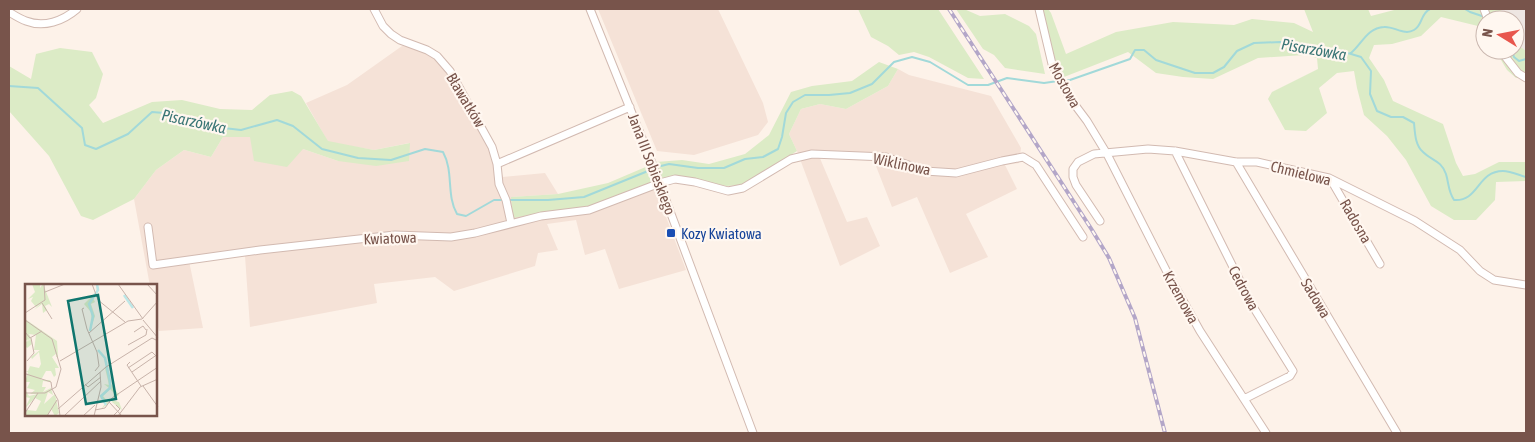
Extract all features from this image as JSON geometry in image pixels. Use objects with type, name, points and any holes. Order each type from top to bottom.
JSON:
[{"type":"street","points":[[12,12],[24,21],[44,24],[58,20],[77,9]]},
{"type":"street","name":"Bławatków","points":[[374,9],[383,26],[391,34],[428,50],[437,56],[450,71],[492,147],[497,164],[498,184],[506,200],[511,224]]},
{"type":"street","name":"Jana III Sobieskiego","points":[[590,9],[660,183],[753,433]]},
{"type":"street","name":"Mostowa","points":[[1039,9],[1052,64],[1069,97],[1087,121],[1107,154]]},
{"type":"street","points":[[1508,60],[1518,73],[1526,78]]},
{"type":"street","points":[[497,164],[630,107]]},
{"type":"street","name":"Chmielowa","points":[[1107,154],[1148,149],[1175,151],[1236,162],[1257,162],[1331,179],[1415,221],[1460,250],[1480,271],[1494,280],[1526,285]]},
{"type":"street","name":"Cedrowa","points":[[1175,151],[1252,305],[1293,371],[1290,376],[1244,399]]},
{"type":"street","name":"Wiklinowa","points":[[660,183],[675,180],[695,182],[728,191],[743,188],[791,159],[812,154],[886,157],[925,170],[956,173],[1023,157],[1036,165],[1083,236]]},
{"type":"street","points":[[1100,221],[1076,185],[1073,169],[1078,162],[1094,154],[1107,154]]},
{"type":"street","name":"Krzemowa","points":[[1107,154],[1168,274],[1200,331],[1266,433]]},
{"type":"street","name":"Sadowa","points":[[1236,162],[1397,433]]},
{"type":"street","name":"Radosna","points":[[1331,179],[1380,264]]},
{"type":"street","name":"Kwiatowa","points":[[148,227],[153,265],[260,250],[395,235],[451,237],[541,216],[589,210],[660,183]]},
{"type":"shaded area","points":[[598,9],[718,9],[763,103],[768,122],[758,135],[694,155],[657,151]]},
{"type":"shaded area","points":[[1526,9],[1526,51],[1525,10],[1500,10]]},
{"type":"shaded area","points":[[402,46],[430,50],[444,64],[485,134],[503,177],[545,173],[558,194],[512,197],[539,213],[588,207],[653,182],[686,270],[619,289],[605,249],[585,255],[576,220],[547,224],[558,250],[538,253],[535,266],[454,291],[435,277],[374,284],[377,303],[250,327],[245,256],[189,261],[203,328],[159,331],[158,284],[150,284],[134,199],[156,170],[184,150],[211,157],[223,137],[250,137],[303,149],[338,161],[409,161],[409,143],[374,150],[328,142],[306,103],[347,85]]},
{"type":"shaded area","points":[[898,69],[909,75],[991,96],[1021,148],[1019,163],[1005,165],[1017,189],[966,214],[988,257],[950,273],[917,197],[892,207],[874,161],[819,156],[847,222],[867,217],[880,246],[840,266],[789,134],[801,109],[820,104],[846,109],[888,86]]},
{"type":"green space","points":[[858,9],[938,9],[984,79],[968,78],[929,57],[914,52],[899,55],[888,46],[871,37]]},
{"type":"green space","points":[[956,9],[964,9],[980,16],[1005,14],[1029,26],[1036,34],[1045,74],[1005,68],[994,55],[983,49]]},
{"type":"green space","points":[[1043,9],[1048,9],[1051,13],[1066,54],[1116,32],[1173,22],[1234,25],[1252,19],[1294,23],[1313,32],[1304,9],[1368,9],[1371,16],[1398,9],[1500,9],[1475,10],[1475,25],[1441,17],[1421,36],[1392,44],[1374,45],[1369,58],[1384,80],[1393,101],[1443,124],[1456,163],[1463,176],[1475,174],[1499,162],[1526,162],[1526,181],[1496,182],[1495,200],[1476,220],[1454,220],[1431,206],[1406,160],[1387,136],[1364,115],[1354,71],[1337,73],[1319,88],[1327,113],[1306,131],[1285,130],[1268,99],[1272,92],[1318,69],[1317,58],[1304,55],[1258,58],[1213,79],[1156,73],[1128,52],[1064,77],[1048,35]]},
{"type":"green space","points":[[60,48],[92,52],[103,74],[96,98],[89,105],[103,123],[152,102],[182,100],[220,109],[252,110],[270,95],[292,91],[301,96],[328,141],[374,150],[410,143],[409,161],[376,166],[338,161],[303,149],[287,167],[254,161],[250,137],[223,137],[211,157],[184,150],[156,170],[134,199],[93,220],[81,216],[49,156],[9,111],[9,66],[31,79],[36,54]]},
{"type":"green space","points":[[1526,51],[1526,76],[1516,78],[1507,70],[1501,60],[1525,60]]},
{"type":"green space","points":[[879,62],[898,69],[888,86],[846,109],[820,104],[801,109],[789,134],[797,151],[743,185],[726,186],[677,176],[662,179],[656,162],[682,160],[709,164],[745,154],[769,135],[791,92],[812,86],[852,81]]},
{"type":"green space","points":[[648,166],[653,182],[588,207],[513,218],[511,197],[558,194],[608,183]]},
{"type":"waterway","points":[[1351,53],[1369,33],[1378,28],[1388,27],[1406,32],[1414,30],[1430,9]]},
{"type":"waterway","points":[[1465,9],[1475,14]]},
{"type":"waterway","name":"Pisarzówka","points":[[1063,81],[1130,59],[1135,50],[1144,50],[1156,60],[1195,73],[1213,73],[1224,67],[1237,51],[1254,43],[1280,42],[1338,50],[1361,57],[1371,71],[1370,94],[1377,111],[1391,117],[1403,117],[1414,123],[1418,146],[1444,169],[1454,200],[1469,196],[1494,172],[1506,171],[1526,177]]},
{"type":"waterway","name":"Pisarzówka","points":[[661,166],[669,164],[698,168],[724,168],[745,159],[763,157],[778,149],[786,113],[793,102],[805,95],[850,93],[872,84],[894,62],[912,57],[930,62],[968,85],[988,85],[1007,78],[1044,83],[1058,81]]},
{"type":"waterway","points":[[1518,60],[1522,60]]},
{"type":"waterway","name":"Pisarzówka","points":[[9,86],[38,88],[82,128],[85,145],[96,149],[128,134],[152,112],[176,114],[215,127],[241,130],[277,120],[293,126],[322,149],[358,158],[391,160],[425,149],[443,152],[448,167],[452,199],[457,214],[466,216],[494,200],[503,200]]},
{"type":"waterway","name":"Pisarzówka","points":[[508,200],[548,200],[584,197],[648,171]]},
{"type":"railway","points":[[949,9],[1109,258],[1135,318],[1165,433]]},
{"type":"place","name":"Kozy Kwiatowa","points":[[671,233]]}]
